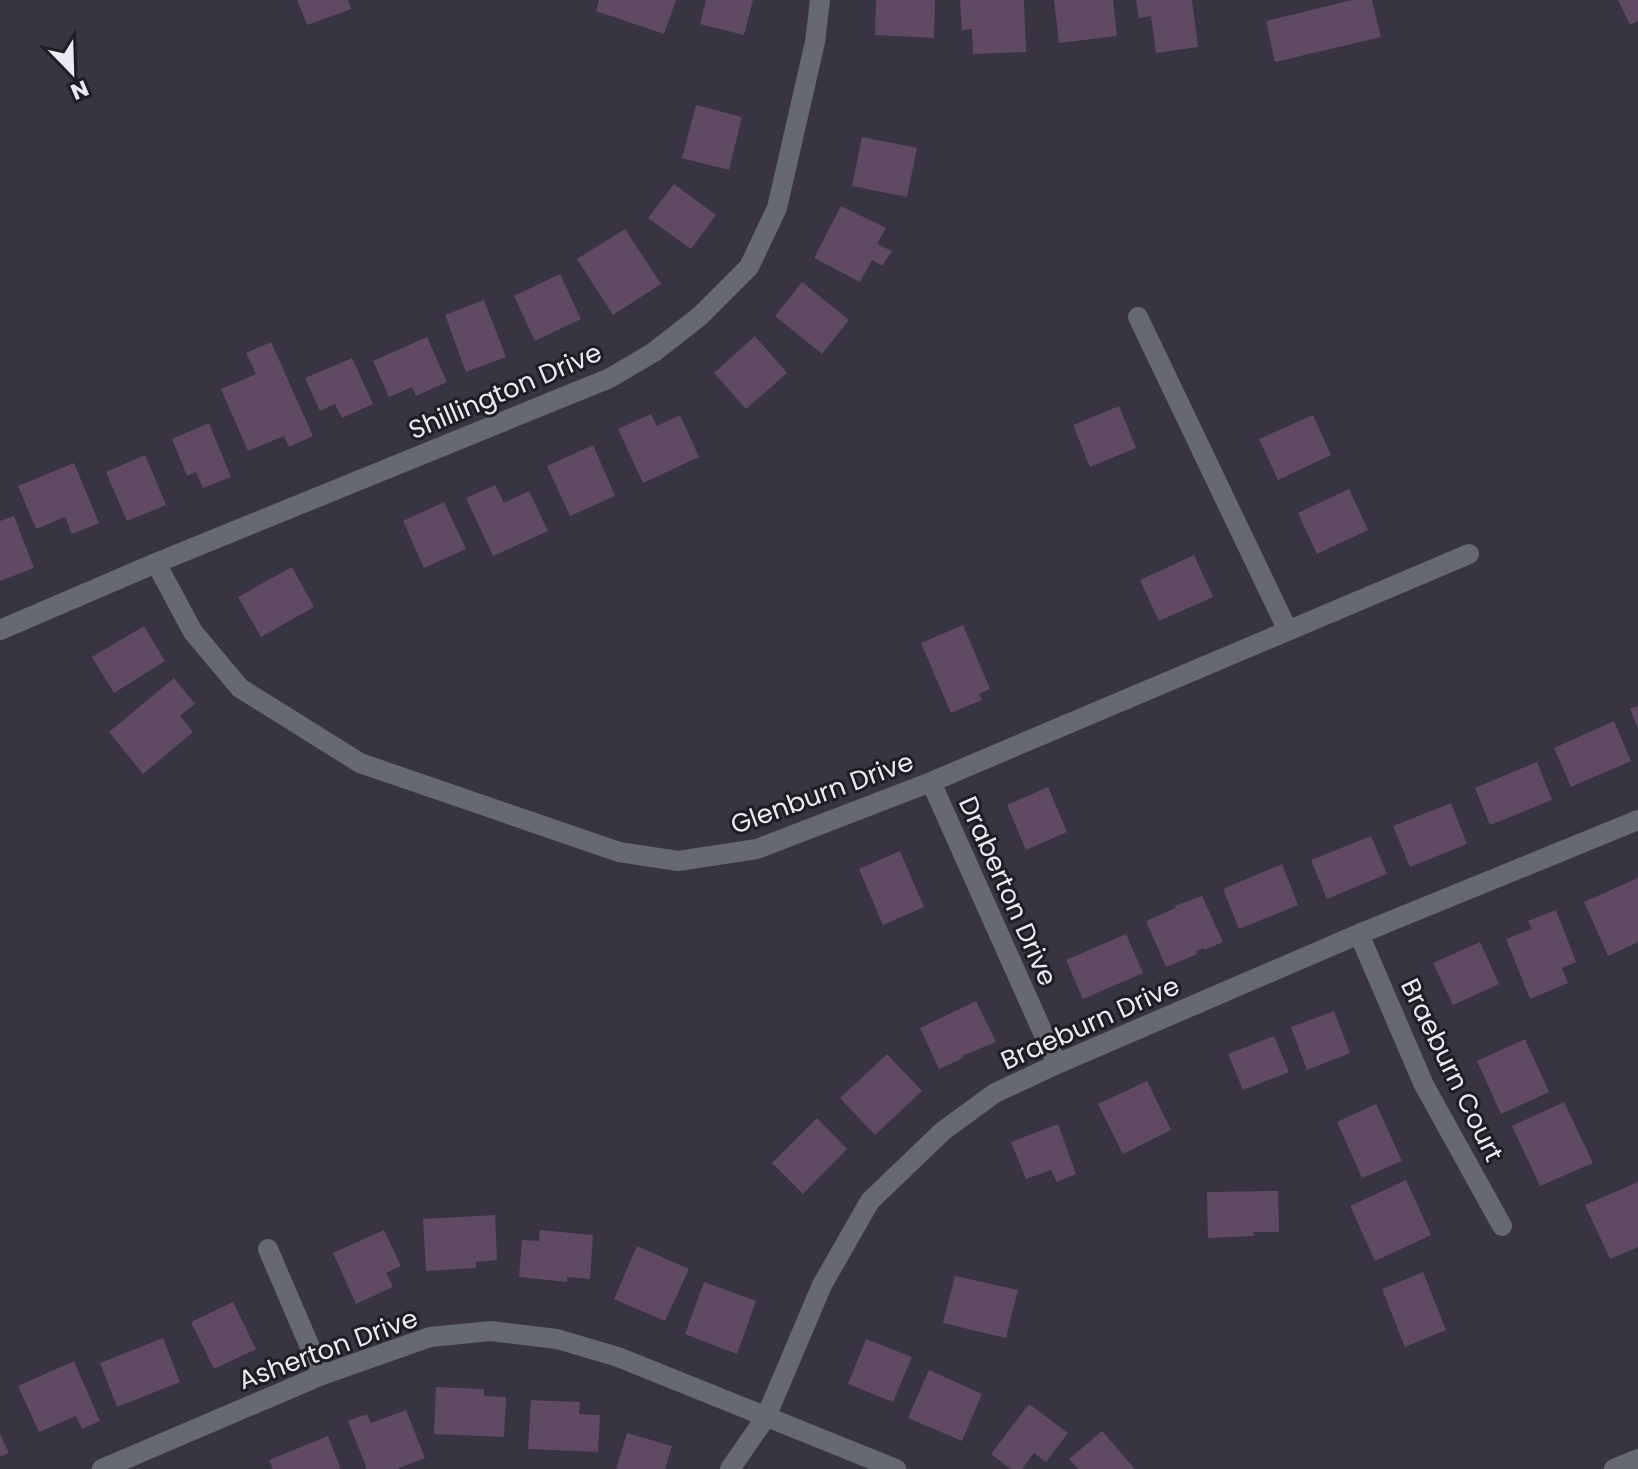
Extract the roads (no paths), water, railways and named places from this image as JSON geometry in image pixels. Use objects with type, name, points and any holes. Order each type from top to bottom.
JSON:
[{"type":"street","name":"Shillington Drive","points":[[0,630],[610,378],[654,352],[700,316],[749,267],[777,208],[815,42],[820,0]]},
{"type":"street","points":[[1138,317],[1288,631]]},
{"type":"street","name":"Glenburn Drive","points":[[156,563],[193,632],[240,688],[360,763],[619,852],[678,861],[757,849],[931,782],[1469,554]]},
{"type":"street","name":"Draberton Drive","points":[[931,782],[1057,1064]]},
{"type":"street","name":"Braeburn Drive","points":[[730,1469],[766,1417],[822,1285],[870,1201],[943,1131],[995,1093],[1359,934],[1638,820]]},
{"type":"street","name":"Braeburn Court","points":[[1359,934],[1424,1085],[1502,1226]]},
{"type":"street","points":[[268,1249],[322,1375]]},
{"type":"street","name":"Asherton Drive","points":[[102,1469],[322,1375],[430,1337],[491,1331],[557,1339],[618,1357],[896,1469]]},
{"type":"street","points":[[1614,1469],[1638,1459]]}]
